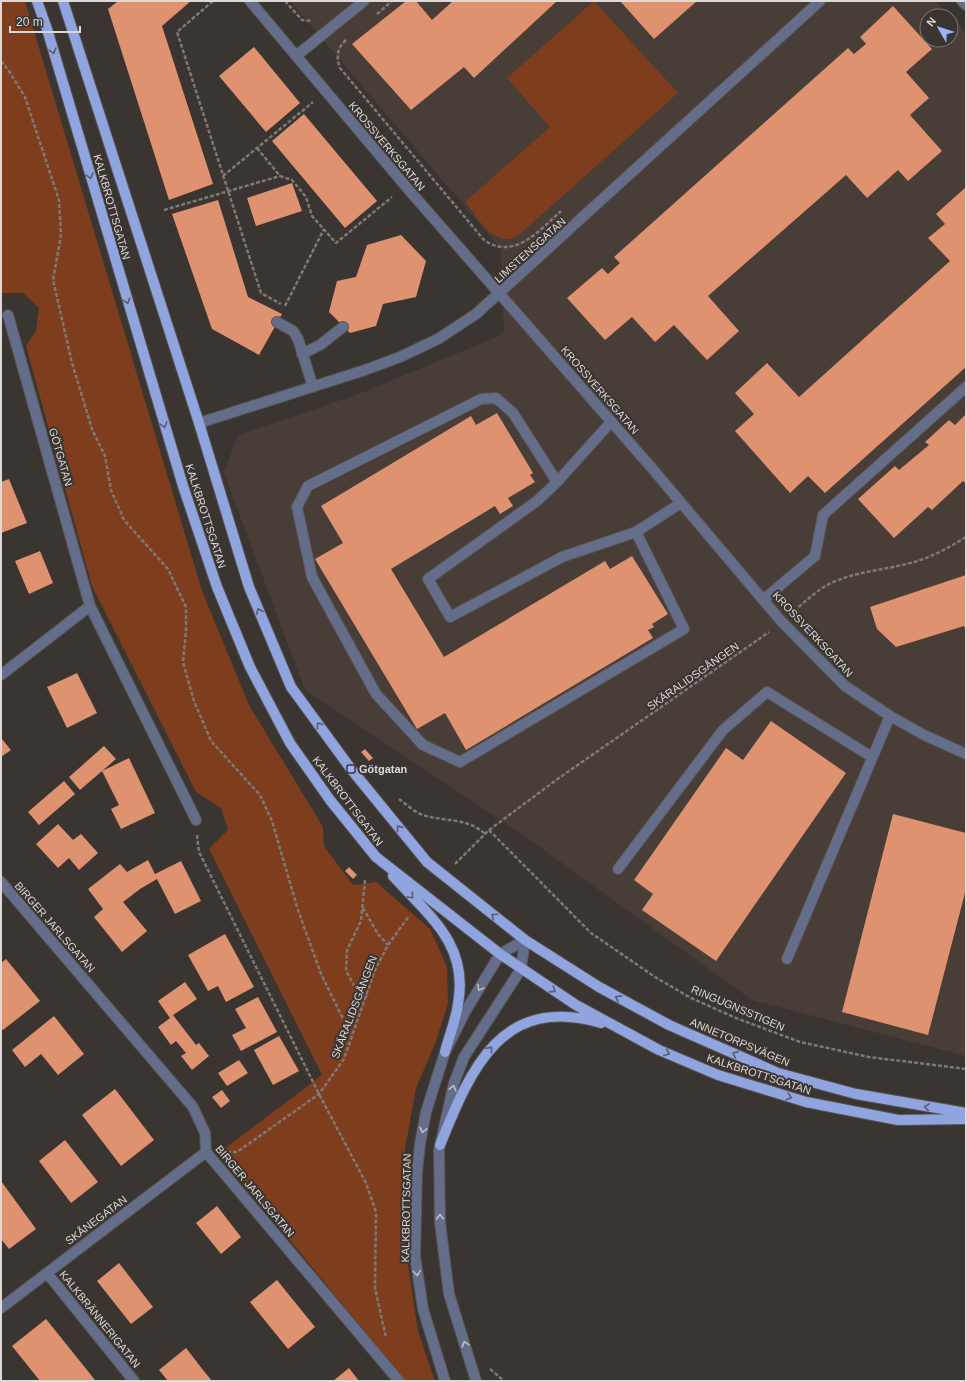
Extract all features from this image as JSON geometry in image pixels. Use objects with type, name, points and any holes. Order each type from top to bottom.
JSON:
[{"type":"main road","name":"KALKBROTTSGATAN","points":[[37,1],[47,29],[183,486],[217,587],[250,666],[290,743],[330,800],[376,857],[521,969],[576,1005],[660,1050],[718,1075],[806,1102],[898,1120],[966,1119]]},
{"type":"main road","name":"KALKBROTTSGATAN","points":[[63,1],[199,423],[249,587],[291,687],[351,770],[427,862],[524,940]]},
{"type":"main road","points":[[376,857],[450,940],[459,966],[461,983],[458,1005],[445,1052]]},
{"type":"main road","name":"ANNETORPSVÄGEN","points":[[524,940],[599,988],[669,1025],[778,1073],[856,1094],[966,1113]]},
{"type":"main road","points":[[440,1145],[459,1099],[474,1070],[493,1045],[512,1029],[532,1020],[560,1016],[587,1019],[620,1029]]},
{"type":"street","name":"KROSSVERKSGATAN","points":[[250,1],[408,189],[611,422],[781,621],[845,686],[890,716],[924,735],[966,754]]},
{"type":"street","points":[[296,56],[364,1]]},
{"type":"street","name":"LIMSTENSGATAN","points":[[199,423],[365,370],[400,357],[438,339],[476,314],[730,81],[820,1]]},
{"type":"street","points":[[962,1],[966,5]]},
{"type":"street","name":"GÖTGATAN","points":[[8,315],[90,606],[196,820]]},
{"type":"street","points":[[277,322],[293,331],[298,339],[313,387]]},
{"type":"street","points":[[302,354],[320,345],[343,326]]},
{"type":"street","points":[[764,600],[815,556],[824,515],[966,387]]},
{"type":"street","points":[[557,482],[513,413],[496,398],[480,399],[308,486],[297,507],[312,577],[376,694],[423,746],[460,762],[684,629],[636,532]]},
{"type":"street","points":[[611,422],[557,482],[537,501],[428,580],[450,617],[562,557],[636,532],[680,502]]},
{"type":"street","points":[[1,674],[90,606]]},
{"type":"street","points":[[618,869],[723,730],[767,692],[872,756]]},
{"type":"street","points":[[787,959],[890,716]]},
{"type":"street","name":"BIRGER JARLSGATAN","points":[[1,882],[193,1107],[205,1133],[206,1152],[399,1381]]},
{"type":"street","points":[[476,1381],[449,1294],[440,1222],[440,1145],[454,1083],[464,1057],[521,969],[524,940]]},
{"type":"street","name":"KALKBROTTSGATAN","points":[[446,1381],[423,1309],[415,1256],[417,1172],[420,1144],[426,1112],[445,1052],[465,1012],[500,954],[524,940]]},
{"type":"street","name":"SKÅNEGATAN","points":[[1,1308],[206,1152]]},
{"type":"street","name":"KALKBRÄNNERIGATAN","points":[[47,1273],[134,1381]]},
{"type":"path","points":[[213,1],[177,32],[260,293],[291,310]]},
{"type":"path","points":[[285,1],[302,20],[317,20]]},
{"type":"path","points":[[374,16],[392,1]]},
{"type":"path","points":[[350,36],[339,50],[337,59],[340,68],[484,240],[491,245],[513,247],[532,237],[567,206]]},
{"type":"path","points":[[1,61],[25,97],[59,200],[60,235],[53,280],[72,363],[92,429],[105,456],[111,490],[124,520],[168,569],[186,607],[186,631],[183,662],[194,701],[211,741],[260,795],[272,821],[297,907],[320,974],[352,1037]]},
{"type":"path","points":[[223,176],[313,102]]},
{"type":"path","points":[[257,148],[280,176],[292,180],[306,197],[312,216],[336,243],[392,197]]},
{"type":"path","points":[[164,210],[280,176]]},
{"type":"path","points":[[285,306],[324,229]]},
{"type":"path","name":"SKÄRALIDSGÅNGEN","points":[[450,869],[489,830],[559,778],[750,645],[810,597],[831,583],[871,570],[914,562],[946,549],[966,537]]},
{"type":"path","points":[[395,799],[400,799],[422,815],[462,822],[478,827],[485,834]]},
{"type":"path","points":[[196,820],[199,852],[319,1094],[366,1184],[376,1212],[375,1288],[387,1341]]},
{"type":"path","name":"RINGUGNSSTIGEN","points":[[489,830],[591,933],[655,977],[692,998],[736,1018],[800,1042],[868,1057],[966,1069]]},
{"type":"path","points":[[365,880],[361,921],[348,950],[346,971],[355,987],[367,997]]},
{"type":"path","points":[[362,908],[378,934],[388,945]]},
{"type":"path","name":"SKÄRALIDSGÅNGEN","points":[[206,1152],[237,1152],[319,1094],[344,1059],[367,997],[375,970],[388,945],[409,916]]},
{"type":"shaded area","points":[[1,1],[25,1],[202,591],[249,705],[323,827],[324,846],[353,885],[376,882],[430,929],[447,967],[448,1004],[435,1044],[416,1088],[405,1149],[402,1225],[418,1331],[435,1381],[405,1381],[219,1153],[322,1075],[209,849],[228,830],[221,808],[196,792],[92,586],[26,346],[36,331],[39,308],[23,293],[1,293]]},
{"type":"shaded area","points":[[290,1],[935,1],[942,8],[919,8],[919,48],[959,48],[959,26],[966,33],[966,1056],[752,1000],[523,835],[305,690],[224,473],[238,435],[359,394],[504,334],[501,249]]},
{"type":"shaded area","points":[[594,1],[678,93],[520,234],[509,239],[502,239],[490,232],[484,226],[465,202],[550,127],[507,78]]},
{"type":"building","points":[[118,1],[191,1],[162,26],[213,184],[169,200],[108,9]]},
{"type":"building","points":[[406,1],[416,1],[432,20],[453,1],[557,1],[474,78],[464,67],[411,110],[352,44]]},
{"type":"building","points":[[620,1],[697,1],[654,39]]},
{"type":"building","points":[[893,6],[919,35],[919,48],[932,49],[906,72],[929,98],[910,115],[942,151],[908,181],[898,170],[867,198],[846,175],[708,296],[739,331],[707,360],[674,325],[655,342],[632,317],[605,340],[567,298],[602,268],[608,274],[620,263],[614,257],[848,48],[854,54],[866,44],[860,37]]},
{"type":"building","points":[[254,47],[300,103],[266,132],[219,76]]},
{"type":"building","points":[[304,114],[377,201],[345,228],[272,141]]},
{"type":"building","points":[[292,183],[302,211],[256,226],[247,198]]},
{"type":"building","points":[[966,187],[966,367],[825,493],[808,476],[790,493],[735,431],[754,414],[735,393],[767,363],[799,397],[950,261],[928,238],[945,224],[936,214]]},
{"type":"building","points":[[218,200],[248,297],[282,314],[259,355],[212,329],[172,214]]},
{"type":"building","points":[[401,235],[426,261],[416,297],[383,304],[376,326],[350,333],[329,312],[337,281],[356,277],[367,245]]},
{"type":"building","points":[[497,413],[533,473],[530,475],[535,482],[508,498],[513,506],[500,514],[495,506],[391,569],[444,657],[605,561],[610,569],[632,556],[668,614],[652,624],[654,627],[648,630],[653,638],[466,750],[445,713],[417,729],[315,559],[343,543],[321,506],[471,416],[476,425]]},
{"type":"building","points":[[966,414],[966,484],[963,481],[932,510],[928,507],[894,538],[858,499],[895,466],[899,470],[929,445],[925,442],[949,420],[955,425]]},
{"type":"building","points":[[9,479],[27,523],[1,533],[1,482]]},
{"type":"building","points":[[40,551],[53,583],[29,594],[15,561]]},
{"type":"building","points":[[966,575],[966,632],[964,626],[896,647],[877,629],[870,607]]},
{"type":"building","points":[[77,673],[97,713],[67,728],[47,687]]},
{"type":"building","points":[[771,721],[846,773],[716,961],[642,910],[653,894],[634,880],[726,748],[743,760]]},
{"type":"building","points":[[1,738],[11,750],[1,757]]},
{"type":"building","points":[[104,746],[116,759],[80,790],[69,777]]},
{"type":"building","points":[[365,749],[373,758],[369,761],[361,752]]},
{"type":"building","points":[[129,758],[155,813],[121,829],[111,809],[119,805],[102,771]]},
{"type":"building","points":[[64,781],[75,794],[39,825],[28,812]]},
{"type":"building","points":[[893,814],[966,833],[966,889],[928,1035],[842,1012]]},
{"type":"building","points":[[58,824],[73,840],[81,834],[98,853],[79,870],[69,858],[58,868],[36,844]]},
{"type":"building","points":[[148,860],[155,874],[181,861],[201,901],[175,914],[157,879],[140,889],[123,902],[147,931],[122,952],[94,917],[103,909],[88,889],[120,864],[127,872]]},
{"type":"building","points":[[349,867],[357,875],[353,879],[345,871]]},
{"type":"building","points":[[225,934],[254,987],[226,1002],[218,986],[208,991],[188,955]]},
{"type":"building","points":[[6,959],[40,1001],[3,1030],[1,1028],[1,963]]},
{"type":"building","points":[[185,982],[197,999],[173,1015],[196,1045],[199,1043],[209,1056],[192,1070],[181,1056],[186,1053],[176,1041],[171,1045],[158,1027],[170,1018],[158,1001]]},
{"type":"building","points":[[258,997],[277,1032],[241,1051],[232,1035],[246,1028],[235,1009]]},
{"type":"building","points":[[54,1016],[84,1054],[58,1075],[41,1054],[25,1067],[12,1050]]},
{"type":"building","points":[[279,1036],[299,1071],[273,1085],[254,1050]]},
{"type":"building","points":[[239,1060],[248,1073],[227,1086],[218,1073]]},
{"type":"building","points":[[115,1089],[154,1140],[121,1166],[82,1115]]},
{"type":"building","points":[[222,1090],[230,1101],[221,1108],[212,1097]]},
{"type":"building","points":[[65,1140],[98,1182],[71,1203],[39,1161]]},
{"type":"building","points":[[1,1181],[36,1229],[9,1249],[1,1239]]},
{"type":"building","points":[[217,1206],[241,1237],[221,1254],[196,1223]]},
{"type":"building","points":[[119,1263],[153,1307],[131,1324],[97,1281]]},
{"type":"building","points":[[277,1280],[315,1327],[288,1349],[250,1302]]},
{"type":"building","points":[[46,1319],[95,1380],[94,1381],[40,1381],[12,1346]]},
{"type":"building","points":[[186,1348],[212,1381],[168,1381],[159,1370]]},
{"type":"building","points":[[349,1368],[359,1381],[333,1381]]},
{"type":"place","name":"Götgatan","points":[[351,769]]}]
